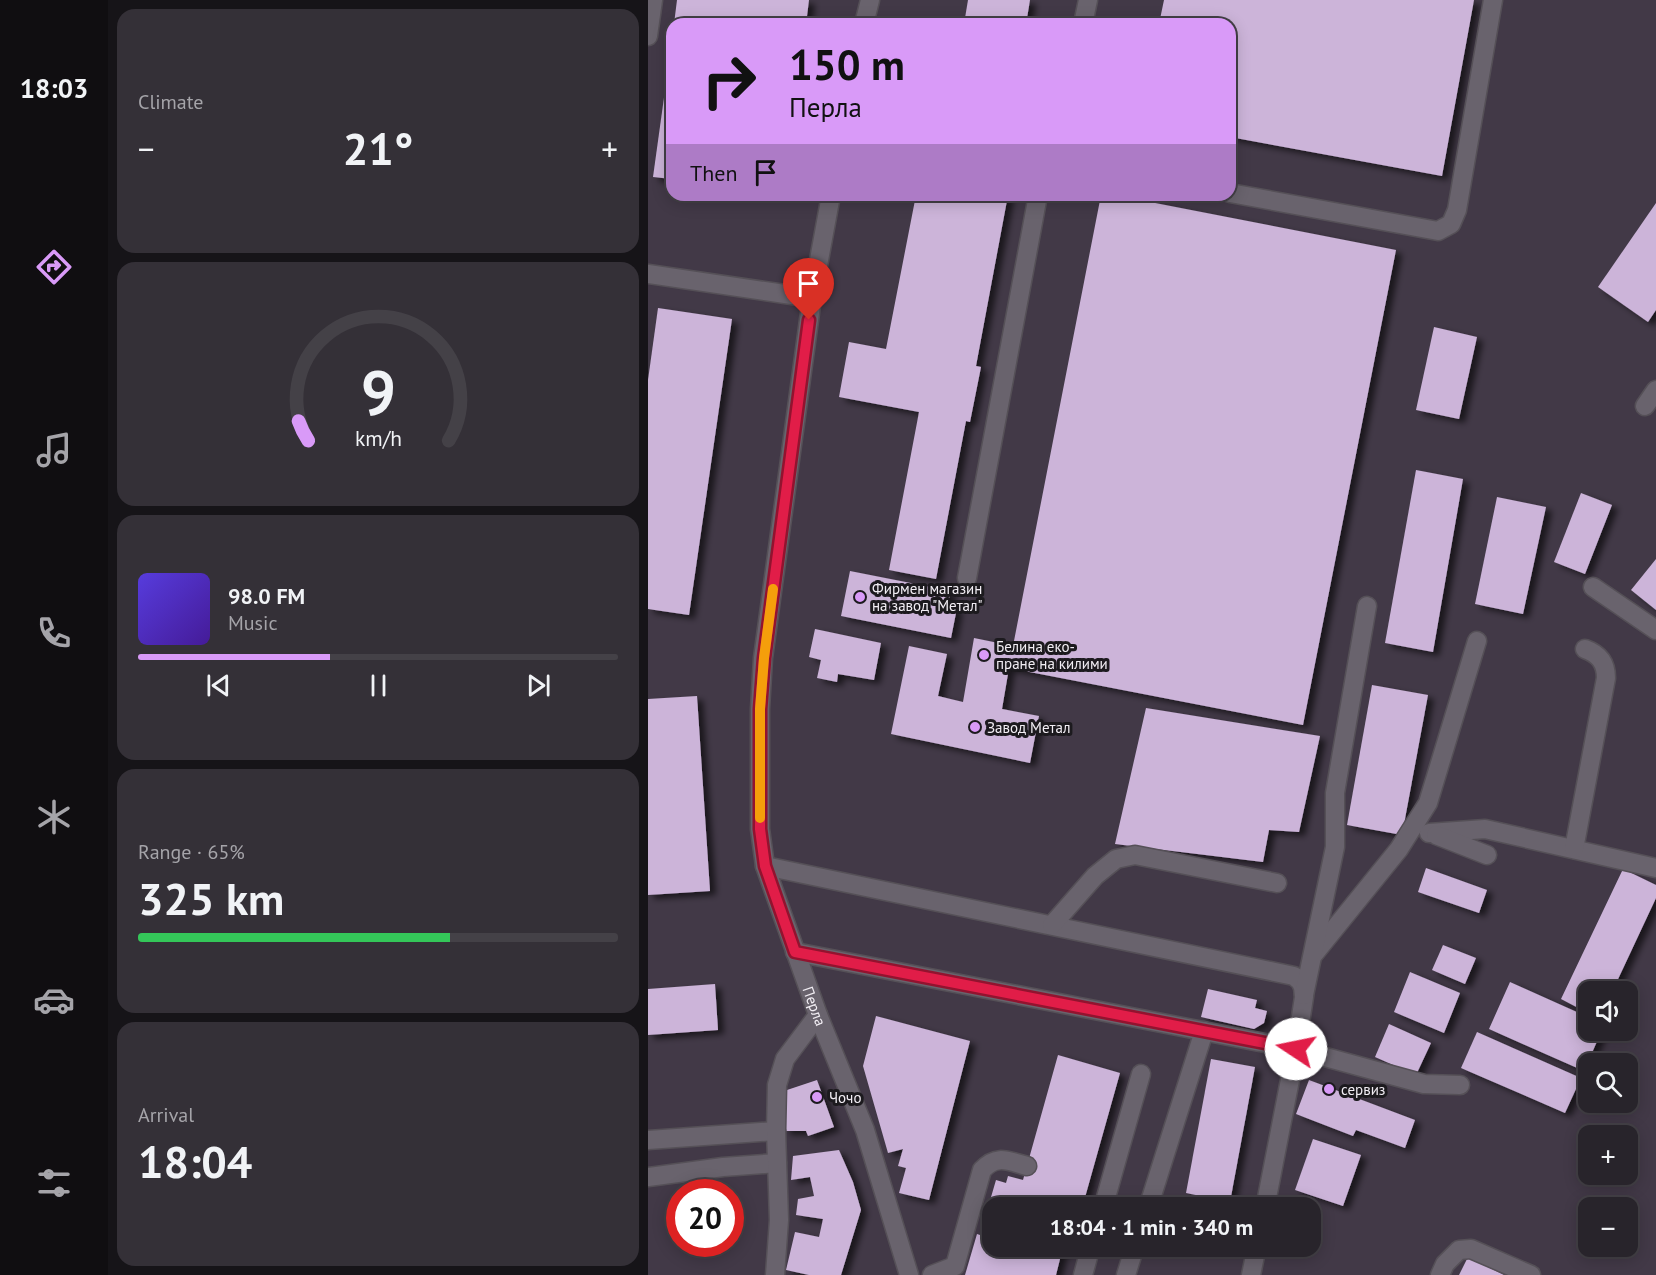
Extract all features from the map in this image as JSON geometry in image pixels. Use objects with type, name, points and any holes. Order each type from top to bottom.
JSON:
[{"type":"street","points":[[648,36],[653,0]]},
{"type":"street","points":[[866,18],[870,0]]},
{"type":"street","points":[[1084,18],[1088,0]]},
{"type":"street","points":[[1236,194],[1438,231],[1451,224],[1457,210],[1493,0]]},
{"type":"street","name":"Перла","points":[[830,201],[812,298],[764,658],[760,709],[760,818],[765,866],[818,1015],[865,1130],[909,1275]]},
{"type":"street","points":[[968,578],[1037,201]]},
{"type":"street","points":[[648,274],[812,298]]},
{"type":"street","points":[[1646,406],[1656,390]]},
{"type":"street","points":[[1593,587],[1656,630]]},
{"type":"street","points":[[1267,1197],[1311,957],[1335,847],[1335,793],[1367,606]]},
{"type":"street","points":[[1399,849],[1428,803],[1477,641]]},
{"type":"street","points":[[1574,849],[1606,678],[1604,662],[1592,651],[1585,649]]},
{"type":"street","points":[[1311,957],[1404,842],[1420,834],[1485,829],[1656,868]]},
{"type":"street","points":[[1429,833],[1487,855]]},
{"type":"street","points":[[1052,925],[1095,876],[1116,859],[1135,855],[1277,883]]},
{"type":"street","points":[[765,866],[1287,973],[1300,981],[1304,997]]},
{"type":"street","points":[[795,952],[1296,1049],[1424,1084],[1460,1085]]},
{"type":"street","points":[[775,1275],[779,1220],[777,1085],[785,1059],[818,1015]]},
{"type":"street","points":[[1151,1197],[1204,1031]]},
{"type":"street","points":[[1106,1197],[1141,1074]]},
{"type":"street","points":[[648,1140],[776,1131]]},
{"type":"street","points":[[932,1275],[955,1266],[982,1170],[992,1161],[999,1160],[1027,1166]]},
{"type":"street","points":[[648,1177],[723,1167],[777,1163]]},
{"type":"street","points":[[1440,1275],[1446,1264],[1459,1250],[1471,1249],[1531,1275]]},
{"type":"street","points":[[1083,1275],[1088,1257]]},
{"type":"street","points":[[1126,1275],[1132,1257]]},
{"type":"street","points":[[1251,1275],[1255,1257]]},
{"type":"shaded area","points":[[648,0],[1656,0],[1656,1275],[648,1275]]},
{"type":"building","points":[[677,0],[809,0],[807,18],[675,18]]},
{"type":"building","points":[[968,0],[1030,0],[1027,18],[965,18]]},
{"type":"building","points":[[1164,0],[1474,0],[1442,176],[1236,138],[1236,18],[1160,18]]},
{"type":"building","points":[[666,83],[666,178],[653,177]]},
{"type":"building","points":[[915,201],[1007,201],[976,366],[981,367],[970,422],[966,421],[936,579],[889,570],[919,412],[839,397],[849,342],[886,349]]},
{"type":"building","points":[[1100,201],[1145,201],[1396,250],[1303,725],[1009,668],[1002,709],[1039,716],[1030,763],[891,734],[909,646],[947,654],[938,696],[963,702],[974,638],[1013,646]]},
{"type":"building","points":[[1656,203],[1656,310],[1648,322],[1598,287]]},
{"type":"building","points":[[658,308],[732,319],[689,615],[648,609],[648,380]]},
{"type":"building","points":[[1434,327],[1477,337],[1459,419],[1416,410]]},
{"type":"building","points":[[1416,470],[1463,479],[1433,652],[1385,643]]},
{"type":"building","points":[[1581,493],[1612,505],[1585,574],[1554,562]]},
{"type":"building","points":[[1497,497],[1546,507],[1523,614],[1475,604]]},
{"type":"building","points":[[1656,559],[1656,610],[1631,590]]},
{"type":"building","points":[[850,571],[951,591],[948,606],[957,608],[951,638],[841,616]]},
{"type":"building","points":[[815,629],[881,643],[874,680],[838,674],[837,682],[817,678],[821,660],[809,657]]},
{"type":"building","points":[[1372,685],[1428,695],[1402,835],[1347,825]]},
{"type":"building","points":[[697,696],[710,891],[648,895],[648,699]]},
{"type":"building","points":[[1146,708],[1320,736],[1299,832],[1269,830],[1263,862],[1115,844]]},
{"type":"building","points":[[1426,868],[1487,890],[1479,913],[1418,892]]},
{"type":"building","points":[[1623,869],[1656,885],[1656,898],[1617,981],[1578,981],[1578,1008],[1561,999]]},
{"type":"building","points":[[1443,945],[1476,958],[1465,984],[1432,970]]},
{"type":"building","points":[[1410,972],[1460,993],[1444,1033],[1394,1012]]},
{"type":"building","points":[[1510,982],[1578,1013],[1578,1041],[1597,1041],[1592,1053],[1578,1053],[1578,1068],[1489,1029]]},
{"type":"building","points":[[715,984],[718,1030],[648,1035],[648,989]]},
{"type":"building","points":[[1208,989],[1257,1000],[1255,1008],[1267,1011],[1264,1023],[1254,1029],[1201,1017]]},
{"type":"building","points":[[876,1016],[970,1041],[929,1200],[899,1193],[906,1168],[898,1166],[903,1149],[888,1153],[863,1066]]},
{"type":"building","points":[[1389,1024],[1431,1043],[1416,1075],[1375,1057]]},
{"type":"building","points":[[1477,1032],[1578,1077],[1578,1085],[1565,1113],[1461,1068]]},
{"type":"building","points":[[1058,1055],[1120,1073],[1085,1197],[991,1197],[996,1180],[1006,1183],[1008,1176],[1023,1180]]},
{"type":"building","points":[[1211,1059],[1255,1067],[1231,1197],[1206,1197],[1186,1193]]},
{"type":"building","points":[[817,1080],[834,1127],[808,1136],[806,1131],[784,1131],[784,1091]]},
{"type":"building","points":[[1309,1080],[1415,1120],[1405,1148],[1356,1130],[1353,1136],[1296,1114]]},
{"type":"building","points":[[1313,1139],[1361,1155],[1343,1206],[1295,1190]]},
{"type":"building","points":[[839,1150],[853,1182],[861,1210],[841,1275],[809,1275],[786,1270],[795,1232],[819,1237],[823,1219],[796,1215],[798,1199],[814,1196],[810,1177],[791,1180],[793,1156]]},
{"type":"building","points":[[982,1228],[982,1257],[1060,1257],[1056,1275],[965,1275],[977,1234],[980,1235]]},
{"type":"building","points":[[1468,1257],[1504,1275],[1459,1275]]},
{"type":"slow traffic","points":[[760,818],[760,709],[773,589]]},
{"type":"place","name":"Фирмен магазин на завод \"Метал\"","points":[[860,597]]},
{"type":"place","name":"Белина еко- пране на килими","points":[[984,655]]},
{"type":"place","name":"Завод Метал","points":[[975,727]]},
{"type":"place","name":"сервиз","points":[[1329,1089]]},
{"type":"place","name":"Чочо","points":[[817,1097]]},
{"type":"route","points":[[809,320],[764,658],[760,709],[760,829],[765,866],[795,952],[1296,1049]]}]
